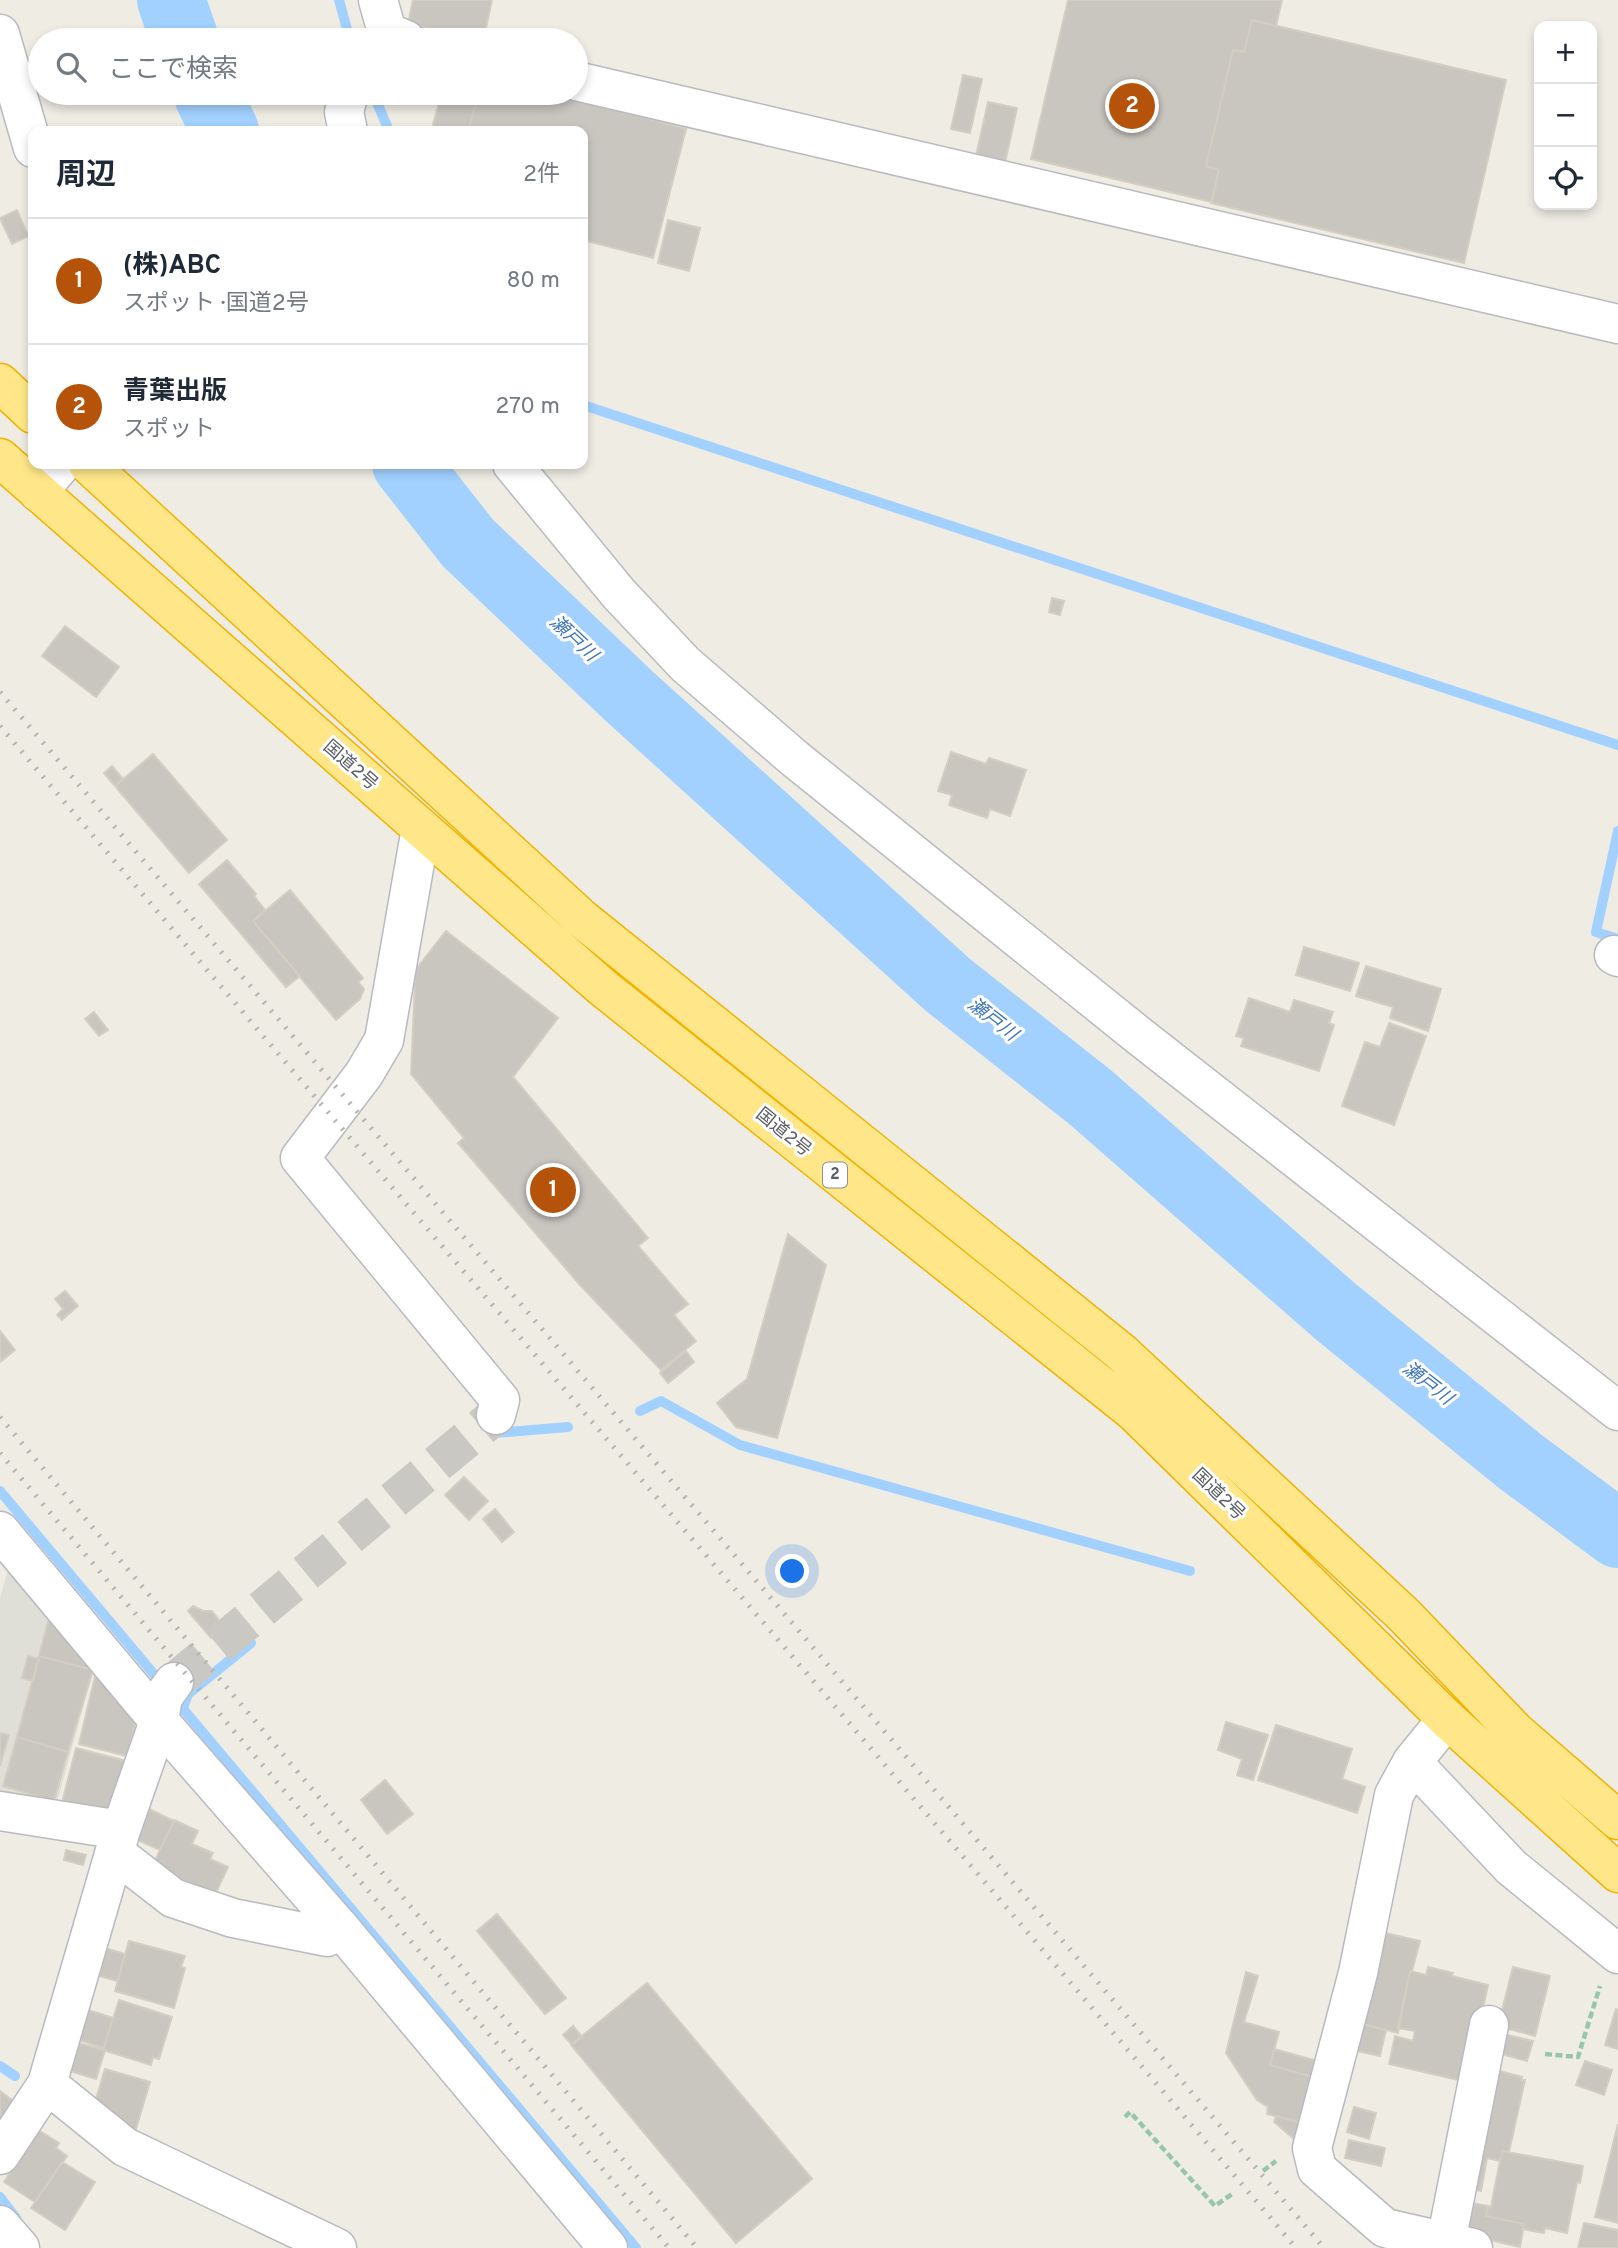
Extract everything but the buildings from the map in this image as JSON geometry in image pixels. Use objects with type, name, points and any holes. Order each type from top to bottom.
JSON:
[{"type":"highway","points":[[0,383],[28,409]]},
{"type":"highway","name":"国道2号","points":[[0,458],[50,478],[421,828],[602,987],[1134,1412],[1447,1719],[1618,1873]]},
{"type":"highway","name":"2","points":[[93,469],[580,918],[1121,1352],[1404,1615],[1517,1732],[1618,1821]]},
{"type":"street","points":[[0,34],[28,131]]},
{"type":"street","points":[[588,84],[1618,324]]},
{"type":"street","points":[[346,105],[344,112],[347,126]]},
{"type":"street","points":[[516,469],[619,594],[685,664],[794,758],[1149,1043],[1618,1411]]},
{"type":"street","points":[[421,828],[384,1040],[364,1074],[300,1158],[500,1400],[496,1415]]},
{"type":"street","points":[[0,1531],[165,1700],[341,1929],[608,2248]]},
{"type":"street","points":[[0,2155],[47,2084],[118,1842],[165,1700]]},
{"type":"street","points":[[1447,1719],[1412,1762],[1394,1794],[1358,1973],[1312,2148],[1317,2169],[1385,2228],[1460,2245],[1489,2025]]},
{"type":"street","points":[[1412,1762],[1511,1867],[1615,1951]]},
{"type":"street","points":[[0,1811],[118,1842],[173,1898],[233,1918],[327,1937],[341,1929]]},
{"type":"street","points":[[47,2084],[125,2147],[337,2248]]},
{"type":"street","points":[[0,2225],[20,2248]]},
{"type":"path","points":[[1545,2054],[1578,2057],[1615,1951]]},
{"type":"path","points":[[1125,2117],[1130,2112],[1215,2206],[1232,2193]]},
{"type":"shaded area","points":[[10,1564],[94,1668],[54,1813],[0,1804],[0,1597]]},
{"type":"waterway","name":"瀬戸川","points":[[171,0],[181,28]]},
{"type":"waterway","points":[[339,0],[347,28]]},
{"type":"waterway","name":"瀬戸川","points":[[213,105],[223,126]]},
{"type":"waterway","points":[[378,105],[387,126]]},
{"type":"waterway","points":[[588,407],[1618,745]]},
{"type":"waterway","name":"瀬戸川","points":[[410,469],[468,543],[629,696],[948,985],[1090,1097],[1335,1311],[1521,1462],[1618,1534]]},
{"type":"waterway","points":[[1618,831],[1596,932],[1618,939]]},
{"type":"waterway","points":[[640,1411],[661,1401],[740,1445],[1190,1571]]},
{"type":"waterway","points":[[495,1433],[568,1427]]},
{"type":"waterway","points":[[0,1491],[636,2248]]},
{"type":"waterway","points":[[183,1708],[188,1694],[251,1643]]},
{"type":"waterway","points":[[0,2066],[15,2076]]},
{"type":"waterway","points":[[0,2197],[16,2218]]},
{"type":"tunnel","points":[[174,1682],[496,1415]]},
{"type":"railway","points":[[0,692],[1324,2248]]},
{"type":"railway","points":[[0,726],[1296,2248]]},
{"type":"railway","points":[[0,1417],[697,2248]]},
{"type":"railway","points":[[0,1453],[669,2248]]},
{"type":"place","name":"青葉出版","points":[[1132,106]]},
{"type":"place","name":"(株)ABC","points":[[553,1190]]}]
